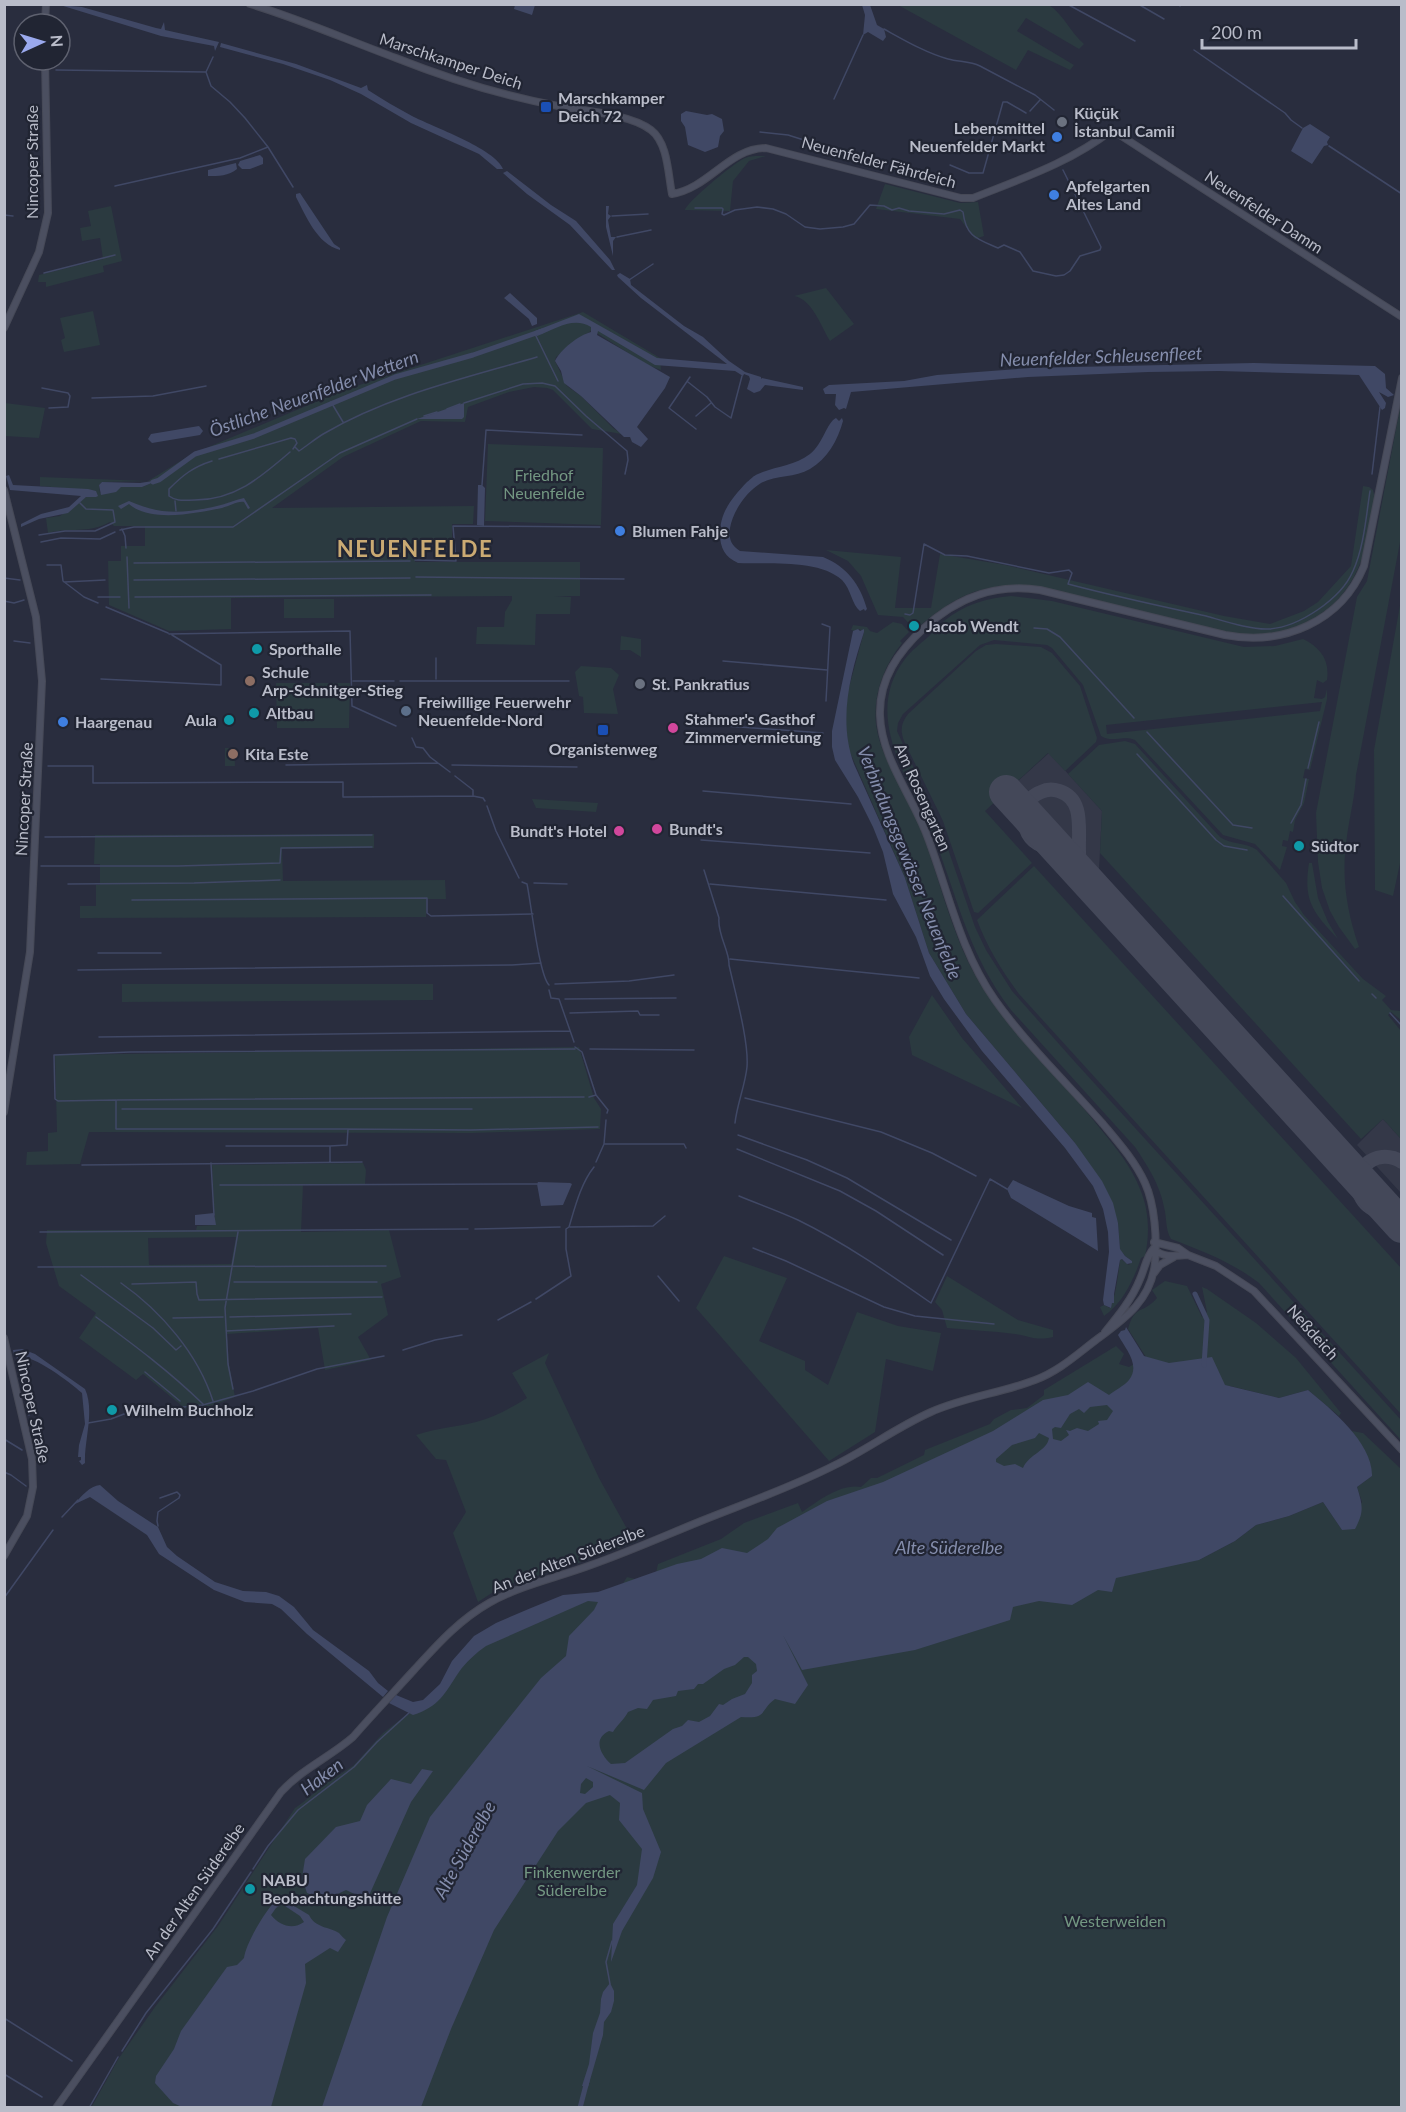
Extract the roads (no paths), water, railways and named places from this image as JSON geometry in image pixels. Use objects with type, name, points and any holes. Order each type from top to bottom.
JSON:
[{"type":"main road","name":"Marschkamper Deich","points":[[250,4],[302,21],[405,62],[489,90],[546,104],[619,117],[645,126],[656,134],[663,146],[672,194]]},
{"type":"main road","name":"Nincoper Straße","points":[[4,328],[39,252],[48,213],[45,72]]},
{"type":"main road","name":"Neuenfelder Fährdeich","points":[[672,194],[693,187],[744,152],[766,148],[961,198],[973,198],[1062,162],[1082,152],[1112,130]]},
{"type":"main road","name":"Neuenfelder Damm","points":[[1112,130],[1401,317]]},
{"type":"main road","name":"Am Rosengarten","points":[[1154,1245],[1152,1203],[1134,1163],[1004,1012],[991,995],[969,954],[924,828],[884,742],[880,713],[883,688],[898,654],[917,634],[949,608],[985,592],[1011,588],[1031,589],[1225,635],[1250,638],[1271,637],[1308,626],[1336,608],[1357,582],[1364,566],[1401,378]]},
{"type":"main road","name":"Nincoper Straße","points":[[4,1112],[30,952],[42,681],[36,617],[5,492]]},
{"type":"main road","name":"Neßdeich","points":[[1154,1245],[1162,1254],[1188,1255]]},
{"type":"main road","name":"Neßdeich","points":[[1154,1245],[1178,1248],[1226,1272],[1263,1298],[1401,1450]]},
{"type":"main road","name":"An der Alten Süderelbe","points":[[56,2108],[281,1792],[305,1770],[346,1743],[454,1628],[492,1601],[530,1584],[618,1555],[805,1479],[857,1454],[898,1428],[942,1407],[1044,1376],[1067,1363],[1112,1330],[1130,1313],[1144,1294],[1152,1276],[1155,1260],[1154,1245]]},
{"type":"main road","name":"An der Alten Süderelbe","points":[[1100,1337],[1130,1299],[1141,1279],[1148,1255],[1154,1245]]},
{"type":"main road","points":[[1152,1276],[1160,1265],[1176,1256]]},
{"type":"main road","name":"Nincoper Straße","points":[[4,1338],[33,1466],[33,1487],[27,1516],[4,1556]]},
{"type":"water","points":[[515,4],[535,5],[532,15],[514,9]]},
{"type":"water","points":[[60,5],[82,7],[161,29],[164,22],[165,30],[219,42],[215,51],[214,46],[161,36]]},
{"type":"water","points":[[862,5],[870,5],[877,25],[884,29],[886,37],[883,41],[868,32],[863,35],[865,15]]},
{"type":"water","points":[[221,43],[296,64],[361,88],[367,85],[368,90],[401,110],[476,146],[498,161],[503,169],[497,169],[479,154],[411,123],[361,94],[330,80],[283,64],[220,47]]},
{"type":"water","points":[[686,111],[712,114],[722,119],[724,131],[720,136],[718,147],[705,152],[688,145],[685,127],[681,121],[681,114]]},
{"type":"water","points":[[1310,124],[1330,137],[1328,145],[1324,146],[1312,164],[1291,151],[1303,128]]},
{"type":"water","points":[[260,155],[263,158],[263,164],[250,169],[242,169],[238,165],[240,161]]},
{"type":"water","points":[[236,163],[237,169],[230,173],[208,176],[208,170]]},
{"type":"water","points":[[507,171],[576,221],[610,260],[615,270],[612,270],[570,225],[527,194],[503,173]]},
{"type":"water","points":[[300,193],[340,250],[325,242],[308,221],[296,197],[296,194]]},
{"type":"water","points":[[606,206],[609,206],[608,214],[611,216],[608,220],[611,237],[616,237],[613,241],[613,256],[606,227]]},
{"type":"water","points":[[620,273],[630,279],[631,285],[684,326],[703,337],[745,372],[761,377],[761,379],[803,387],[803,390],[765,385],[760,391],[754,393],[747,389],[749,376],[744,374],[743,376],[735,371],[655,365],[598,331],[597,335],[670,377],[665,388],[637,427],[648,439],[641,447],[632,442],[630,437],[624,437],[564,383],[555,361],[570,343],[591,332],[591,327],[571,323],[537,336],[535,331],[579,314],[657,358],[727,364],[641,298],[618,277]]},
{"type":"water","points":[[510,293],[537,318],[537,324],[532,326],[529,319],[504,298]]},
{"type":"water","points":[[1254,363],[1375,366],[1385,374],[1386,388],[1394,395],[1388,397],[1379,392],[1386,403],[1382,410],[1359,375],[1219,371],[1028,377],[851,392],[846,409],[839,410],[835,405],[836,394],[825,394],[823,389],[829,385],[904,381],[937,375],[1031,368]]},
{"type":"water","points":[[464,403],[462,419],[417,419]]},
{"type":"water","points":[[836,418],[839,421],[842,418],[843,421],[835,442],[827,454],[816,465],[804,472],[767,480],[755,487],[745,497],[734,515],[730,538],[732,544],[740,551],[823,557],[831,561],[846,571],[856,584],[867,609],[865,611],[857,608],[845,584],[832,573],[793,564],[738,563],[727,555],[720,539],[725,511],[747,482],[758,474],[798,461],[810,454]]},
{"type":"water","points":[[199,426],[203,431],[200,435],[152,443],[148,439],[151,434]]},
{"type":"water","points":[[9,475],[13,485],[88,489],[96,491],[98,496],[86,497],[68,513],[39,519],[21,527],[21,524],[41,514],[69,507],[81,496],[10,490],[6,476]]},
{"type":"water","points":[[159,480],[142,487],[121,487],[116,492],[101,495],[99,485],[102,482],[140,483]]},
{"type":"water","points":[[478,485],[485,488],[484,526],[477,525]]},
{"type":"water","points":[[244,498],[250,508],[248,509],[244,502],[241,502],[212,510],[174,515],[149,513],[129,504],[121,509],[118,506],[129,501],[151,509],[182,512],[217,506]]},
{"type":"water","points":[[858,629],[860,631],[864,629],[864,632],[850,681],[846,714],[849,747],[854,764],[905,878],[929,953],[966,1014],[1075,1143],[1102,1181],[1113,1203],[1118,1223],[1120,1249],[1132,1263],[1127,1264],[1122,1259],[1120,1260],[1114,1303],[1111,1308],[1104,1305],[1103,1300],[1109,1252],[1108,1232],[1103,1209],[1093,1186],[1065,1148],[982,1051],[930,976],[916,937],[893,894],[883,852],[873,827],[835,760],[832,731],[853,631]]},
{"type":"water","points":[[1013,1180],[1069,1206],[1092,1213],[1092,1217],[1096,1218],[1098,1251],[1011,1198],[1007,1189]]},
{"type":"water","points":[[538,1182],[572,1184],[563,1205],[541,1206]]},
{"type":"water","points":[[214,1213],[216,1225],[195,1225],[195,1215]]},
{"type":"water","name":"Alte Süderelbe","points":[[1126,1327],[1144,1356],[1169,1363],[1212,1357],[1225,1385],[1279,1398],[1308,1390],[1328,1407],[1358,1439],[1366,1451],[1370,1464],[1372,1476],[1357,1487],[1362,1509],[1355,1529],[1342,1530],[1323,1502],[1289,1516],[1256,1525],[1235,1541],[1199,1560],[1116,1578],[1112,1592],[1098,1590],[1072,1605],[1039,1601],[1013,1607],[1010,1620],[915,1650],[802,1670],[783,1635],[808,1685],[795,1704],[775,1699],[759,1715],[741,1717],[666,1763],[644,1790],[587,1766],[642,1793],[643,1809],[661,1852],[653,1878],[622,1931],[611,1962],[613,1924],[637,1885],[642,1849],[619,1820],[620,1803],[610,1795],[586,1803],[558,1831],[494,1930],[451,2029],[421,2107],[322,2107],[387,1917],[430,1817],[541,1678],[566,1656],[569,1636],[594,1610],[598,1602],[588,1601],[486,1646],[465,1665],[445,1693],[422,1712],[413,1715],[389,1703],[396,1695],[413,1702],[423,1700],[440,1684],[452,1661],[474,1636],[496,1623],[531,1608],[563,1595],[598,1592],[677,1564],[701,1559],[722,1548],[747,1553],[768,1539],[777,1528],[827,1501],[883,1482],[993,1431],[1043,1400],[1068,1395],[1088,1382],[1109,1395],[1127,1382],[1132,1374],[1131,1357],[1118,1335]],"holes":[[[1107,1405],[1113,1411],[1107,1420],[1098,1421],[1099,1424],[1088,1431],[1077,1428],[1066,1430],[1069,1435],[1061,1441],[1053,1439],[1052,1429],[1061,1428],[1070,1414],[1079,1409],[1084,1413],[1090,1407]],[[1039,1433],[1049,1438],[1045,1446],[1029,1459],[1023,1468],[1015,1464],[1004,1466],[996,1462],[996,1459],[1012,1445],[1035,1438]],[[744,1657],[748,1657],[756,1664],[757,1671],[752,1675],[752,1683],[745,1694],[723,1705],[719,1704],[710,1716],[699,1722],[688,1720],[625,1763],[611,1764],[601,1752],[601,1738],[609,1731],[613,1732],[628,1712],[638,1708],[647,1709],[653,1700],[676,1696],[678,1691],[694,1689],[698,1684],[703,1684],[724,1669],[735,1665]],[[586,1778],[593,1782],[593,1787],[585,1794],[580,1793],[581,1784]]]},
{"type":"water","points":[[22,1349],[35,1354],[85,1389],[89,1416],[85,1463],[82,1465],[79,1461],[81,1457],[78,1457],[85,1424],[82,1393],[40,1363],[22,1356],[14,1356],[13,1350]]},
{"type":"water","points":[[100,1485],[118,1501],[158,1527],[167,1547],[215,1582],[243,1591],[266,1592],[279,1596],[294,1607],[313,1630],[369,1671],[388,1691],[383,1697],[307,1634],[281,1609],[272,1604],[245,1602],[214,1590],[159,1554],[147,1535],[90,1497],[75,1504],[89,1489]]},
{"type":"water","points":[[422,1769],[433,1771],[411,1802],[367,1900],[346,1890],[325,1900],[307,1893],[302,1878],[305,1859],[336,1827],[360,1821],[367,1805],[391,1779],[411,1784]]},
{"type":"water","points":[[279,1897],[309,1915],[319,1925],[339,1933],[346,1940],[338,1952],[330,1948],[305,1964],[306,1983],[271,2107],[182,2107],[173,2103],[155,2083],[156,2076],[174,2049],[181,2031],[227,1967],[237,1965],[244,1958],[253,1935]],"holes":[[[282,1904],[300,1916],[304,1922],[291,1926],[278,1922],[271,1915]]]},
{"type":"water","points":[[610,1983],[614,1991],[614,2001],[611,2012],[604,2022],[603,2035],[588,2087],[582,2086],[589,2064],[601,1999]]},
{"type":"waterway","points":[[1067,4],[1135,41]]},
{"type":"waterway","points":[[1138,4],[1164,19]]},
{"type":"waterway","points":[[884,29],[932,53],[980,66],[1035,95],[1054,110]]},
{"type":"waterway","points":[[834,99],[863,35]]},
{"type":"waterway","points":[[1194,50],[1285,113],[1302,128]]},
{"type":"waterway","points":[[72,70],[206,72],[213,57]]},
{"type":"waterway","points":[[206,72],[211,86],[245,118],[268,147],[293,187]]},
{"type":"waterway","points":[[1030,111],[1040,100]]},
{"type":"waterway","points":[[950,165],[969,173],[983,173],[1003,102],[1026,113]]},
{"type":"waterway","points":[[760,132],[788,135],[807,141]]},
{"type":"waterway","points":[[1329,146],[1402,194]]},
{"type":"waterway","points":[[115,186],[240,158],[268,147]]},
{"type":"waterway","points":[[695,208],[722,208],[724,215],[735,210],[757,207],[773,209],[786,214],[805,227],[820,229],[854,224],[870,205],[884,206],[892,210],[899,208],[944,214],[960,210],[963,212],[967,227],[974,236],[998,248],[1004,245],[1020,252],[1033,271],[1056,276],[1070,271],[1080,256],[1100,250],[1101,247],[1063,170]]},
{"type":"waterway","points":[[612,216],[648,214]]},
{"type":"waterway","points":[[4,215],[13,216]]},
{"type":"waterway","points":[[617,237],[651,230]]},
{"type":"waterway","points":[[44,273],[115,255]]},
{"type":"waterway","points":[[629,280],[653,264]]},
{"type":"waterway","name":"Östliche Neuenfelder Wettern","points":[[153,482],[195,454],[254,436],[395,377],[473,355],[542,331]]},
{"type":"waterway","points":[[535,334],[558,381]]},
{"type":"waterway","points":[[295,447],[299,451],[350,420],[402,398],[537,357]]},
{"type":"waterway","points":[[688,382],[707,397],[715,407],[731,418],[742,376]]},
{"type":"waterway","points":[[690,377],[669,408],[696,429]]},
{"type":"waterway","points":[[464,403],[523,384],[542,383],[555,386],[627,451],[625,474]]},
{"type":"waterway","points":[[92,398],[153,396],[206,386]]},
{"type":"waterway","points":[[42,388],[68,393],[70,396],[68,407],[49,408]]},
{"type":"waterway","points":[[331,402],[343,422]]},
{"type":"waterway","points":[[696,416],[711,403]]},
{"type":"waterway","points":[[447,409],[460,404]]},
{"type":"waterway","points":[[1372,474],[1380,407]]},
{"type":"waterway","points":[[424,416],[437,412]]},
{"type":"waterway","points":[[120,530],[134,527],[233,527],[340,453],[417,419]]},
{"type":"waterway","points":[[482,485],[486,430],[582,435]]},
{"type":"waterway","points":[[219,459],[291,438],[297,443],[293,449]]},
{"type":"waterway","points":[[212,461],[184,476],[169,489],[169,496],[184,500],[223,496],[258,478],[290,452]]},
{"type":"waterway","points":[[905,614],[913,613],[924,544],[945,555],[967,556],[1049,573],[1069,570],[1072,573],[1068,584],[1246,627],[1262,629],[1281,627],[1318,610],[1339,592],[1347,581],[1360,552],[1370,491]]},
{"type":"waterway","points":[[175,501],[176,511]]},
{"type":"waterway","points":[[39,535],[65,531],[95,531],[115,522],[113,510],[86,509],[80,503]]},
{"type":"waterway","points":[[415,560],[456,561],[453,526],[600,527]]},
{"type":"waterway","points":[[122,529],[126,548]]},
{"type":"waterway","points":[[41,542],[61,538],[100,539],[115,532]]},
{"type":"waterway","points":[[127,557],[129,608]]},
{"type":"waterway","points":[[134,563],[410,561]]},
{"type":"waterway","points":[[47,565],[61,565],[63,581],[84,597],[98,603]]},
{"type":"waterway","points":[[416,577],[624,579]]},
{"type":"waterway","points":[[4,578],[20,580]]},
{"type":"waterway","points":[[134,580],[410,578]]},
{"type":"waterway","points":[[64,582],[105,580]]},
{"type":"waterway","points":[[135,597],[431,595]]},
{"type":"waterway","points":[[98,597],[120,597]]},
{"type":"waterway","points":[[4,601],[14,603],[24,600]]},
{"type":"waterway","points":[[106,607],[168,633]]},
{"type":"waterway","points":[[822,624],[830,627],[826,701]]},
{"type":"waterway","points":[[1034,628],[1047,629],[1060,637],[1134,718]]},
{"type":"waterway","points":[[169,634],[350,631],[352,706],[396,726]]},
{"type":"waterway","points":[[101,679],[221,685],[221,665],[172,635]]},
{"type":"waterway","points":[[14,641],[30,643]]},
{"type":"waterway","points":[[436,658],[436,679]]},
{"type":"waterway","points":[[723,661],[827,670]]},
{"type":"waterway","points":[[353,681],[394,681]]},
{"type":"waterway","points":[[400,681],[569,681]]},
{"type":"waterway","points":[[1308,768],[1319,722]]},
{"type":"waterway","points":[[712,725],[823,733]]},
{"type":"waterway","points":[[1147,732],[1233,825],[1252,828]]},
{"type":"waterway","points":[[412,738],[416,747],[423,748],[430,757],[450,772]]},
{"type":"waterway","points":[[1137,754],[1216,840],[1224,846],[1247,850]]},
{"type":"waterway","points":[[286,765],[438,763]]},
{"type":"waterway","points":[[452,765],[577,767]]},
{"type":"waterway","points":[[48,766],[93,766],[93,783],[343,782],[343,797],[473,796],[483,798],[485,801]]},
{"type":"waterway","points":[[455,776],[473,790],[473,795]]},
{"type":"waterway","points":[[1291,823],[1301,805],[1306,779]]},
{"type":"waterway","points":[[703,791],[851,804]]},
{"type":"waterway","points":[[487,806],[496,831],[519,878]]},
{"type":"waterway","points":[[45,837],[372,835]]},
{"type":"waterway","points":[[701,840],[870,853]]},
{"type":"waterway","points":[[41,866],[280,863],[281,848],[372,847]]},
{"type":"waterway","points":[[704,870],[728,954],[746,1044],[747,1067],[735,1123]]},
{"type":"waterway","points":[[68,884],[280,880]]},
{"type":"waterway","points":[[522,882],[527,884],[542,968],[549,985]]},
{"type":"waterway","points":[[534,883],[567,884]]},
{"type":"waterway","points":[[710,884],[886,900]]},
{"type":"waterway","points":[[1283,896],[1359,981]]},
{"type":"waterway","points":[[132,900],[427,898],[427,913],[431,916],[533,914]]},
{"type":"waterway","points":[[98,953],[161,953]]},
{"type":"waterway","points":[[730,959],[919,978]]},
{"type":"waterway","points":[[78,970],[541,963]]},
{"type":"waterway","points":[[555,984],[629,981],[674,975]]},
{"type":"waterway","points":[[549,990],[551,998],[559,999],[574,1042]]},
{"type":"waterway","points":[[1372,994],[1376,998]]},
{"type":"waterway","points":[[565,999],[676,998]]},
{"type":"waterway","points":[[570,1013],[638,1011],[640,1015],[659,1015]]},
{"type":"waterway","points":[[1390,1013],[1402,1026]]},
{"type":"waterway","points":[[99,1037],[570,1031]]},
{"type":"waterway","points":[[575,1047],[582,1052],[596,1095],[608,1110],[607,1113]]},
{"type":"waterway","points":[[348,1129],[116,1129],[116,1100],[58,1101],[55,1099],[54,1055],[130,1052],[575,1049]]},
{"type":"waterway","points":[[590,1049],[694,1050]]},
{"type":"waterway","points":[[589,1097],[596,1095]]},
{"type":"waterway","points":[[117,1100],[584,1097]]},
{"type":"waterway","points":[[745,1098],[881,1132],[932,1153],[976,1176]]},
{"type":"waterway","points":[[122,1109],[472,1109]]},
{"type":"waterway","points":[[596,1162],[604,1144],[606,1120]]},
{"type":"waterway","points":[[330,1162],[330,1146],[347,1145],[348,1129],[471,1130],[598,1127]]},
{"type":"waterway","points":[[738,1135],[807,1160],[847,1178],[951,1240]]},
{"type":"waterway","points":[[604,1144],[684,1144],[686,1148]]},
{"type":"waterway","points":[[226,1146],[330,1146]]},
{"type":"waterway","points":[[737,1149],[840,1191],[876,1211],[943,1255]]},
{"type":"waterway","points":[[82,1165],[362,1162]]},
{"type":"waterway","points":[[211,1163],[214,1215]]},
{"type":"waterway","points":[[536,1299],[571,1276],[566,1249],[566,1229],[569,1227],[582,1188],[594,1167]]},
{"type":"waterway","points":[[739,1196],[791,1217],[833,1238],[931,1303],[990,1179],[1007,1189]]},
{"type":"waterway","points":[[220,1185],[537,1184]]},
{"type":"waterway","points":[[570,1227],[653,1226],[665,1216]]},
{"type":"waterway","points":[[475,1229],[560,1227]]},
{"type":"waterway","points":[[40,1232],[468,1229]]},
{"type":"waterway","points":[[233,1389],[228,1364],[225,1308],[238,1232]]},
{"type":"waterway","points":[[753,1248],[884,1307],[915,1316],[994,1324]]},
{"type":"waterway","points":[[38,1267],[386,1266]]},
{"type":"waterway","points":[[81,1275],[153,1328],[176,1350],[181,1346]]},
{"type":"waterway","points":[[658,1276],[679,1301]]},
{"type":"waterway","points":[[132,1284],[196,1282],[199,1300],[382,1297]]},
{"type":"waterway","points":[[234,1282],[377,1282]]},
{"type":"waterway","points":[[121,1283],[164,1320],[188,1350],[213,1401]]},
{"type":"waterway","points":[[1195,1294],[1207,1320],[1204,1365]]},
{"type":"waterway","points":[[498,1320],[531,1302]]},
{"type":"waterway","points":[[230,1317],[351,1314]]},
{"type":"waterway","points":[[96,1317],[164,1369],[203,1404]]},
{"type":"waterway","points":[[173,1318],[223,1317]]},
{"type":"waterway","points":[[226,1331],[334,1326]]},
{"type":"waterway","points":[[403,1350],[435,1340],[462,1335]]},
{"type":"waterway","points":[[17,1356],[29,1415]]},
{"type":"waterway","points":[[88,1423],[124,1414],[203,1405],[317,1369],[384,1356]]},
{"type":"waterway","points":[[145,1372],[180,1401]]},
{"type":"waterway","points":[[4,1439],[22,1450]]},
{"type":"waterway","points":[[4,1472],[26,1486]]},
{"type":"waterway","points":[[158,1526],[158,1512],[180,1495],[177,1492],[160,1498]]},
{"type":"waterway","points":[[62,1517],[78,1500]]},
{"type":"waterway","points":[[4,1598],[53,1530]]},
{"type":"waterway","name":"Haken","points":[[253,1869],[268,1846],[298,1810],[354,1767],[410,1712]]},
{"type":"waterway","name":"Haken","points":[[122,2051],[146,2013],[213,1929],[251,1872]]},
{"type":"waterway","points":[[610,1984],[606,1962],[612,1941]]},
{"type":"waterway","points":[[4,2018],[72,2061]]},
{"type":"waterway","name":"Haken","points":[[89,2108],[118,2057]]},
{"type":"waterway","points":[[4,2074],[42,2097]]},
{"type":"waterway","points":[[580,2108],[587,2081]]},
{"type":"place","name":"Marschkamper Deich 72","points":[[546,107]]},
{"type":"place","name":"Küçük İstanbul Camii","points":[[1062,122]]},
{"type":"place","name":"Lebensmittel Neuenfelder Markt","points":[[1057,137]]},
{"type":"place","name":"Apfelgarten Altes Land","points":[[1054,195]]},
{"type":"place","name":"Blumen Fahje","points":[[620,531]]},
{"type":"place","name":"Jacob Wendt","points":[[914,626]]},
{"type":"place","name":"Sporthalle","points":[[257,649]]},
{"type":"place","name":"Schule Arp-Schnitger-Stieg","points":[[250,681]]},
{"type":"place","name":"St. Pankratius","points":[[640,684]]},
{"type":"place","name":"Freiwillige Feuerwehr Neuenfelde-Nord","points":[[406,711]]},
{"type":"place","name":"Altbau","points":[[254,713]]},
{"type":"place","name":"Aula","points":[[229,720]]},
{"type":"place","name":"Haargenau","points":[[63,722]]},
{"type":"place","name":"Stahmer's Gasthof Zimmervermietung","points":[[673,728]]},
{"type":"place","name":"Organistenweg","points":[[603,730]]},
{"type":"place","name":"Kita Este","points":[[233,754]]},
{"type":"place","name":"Bundt's","points":[[657,829]]},
{"type":"place","name":"Bundt's Hotel","points":[[619,831]]},
{"type":"place","name":"Südtor","points":[[1299,846]]},
{"type":"place","name":"Wilhelm Buchholz","points":[[112,1410]]},
{"type":"place","name":"NABU Beobachtungshütte","points":[[250,1889]]},
{"type":"district","name":"NEUENFELDE","points":[[415,549]]},
{"type":"water label","name":"Neuenfelder Schleusenfleet","points":[[1101,357]]},
{"type":"water label","name":"Verbindungsgewässer Neuenfelde","points":[[909,863]]},
{"type":"park label","name":"Friedhof Neuenfelde","points":[[544,484]]},
{"type":"park label","name":"Finkenwerder Süderelbe","points":[[572,1881]]},
{"type":"park label","name":"Westerweiden","points":[[1115,1921]]}]
